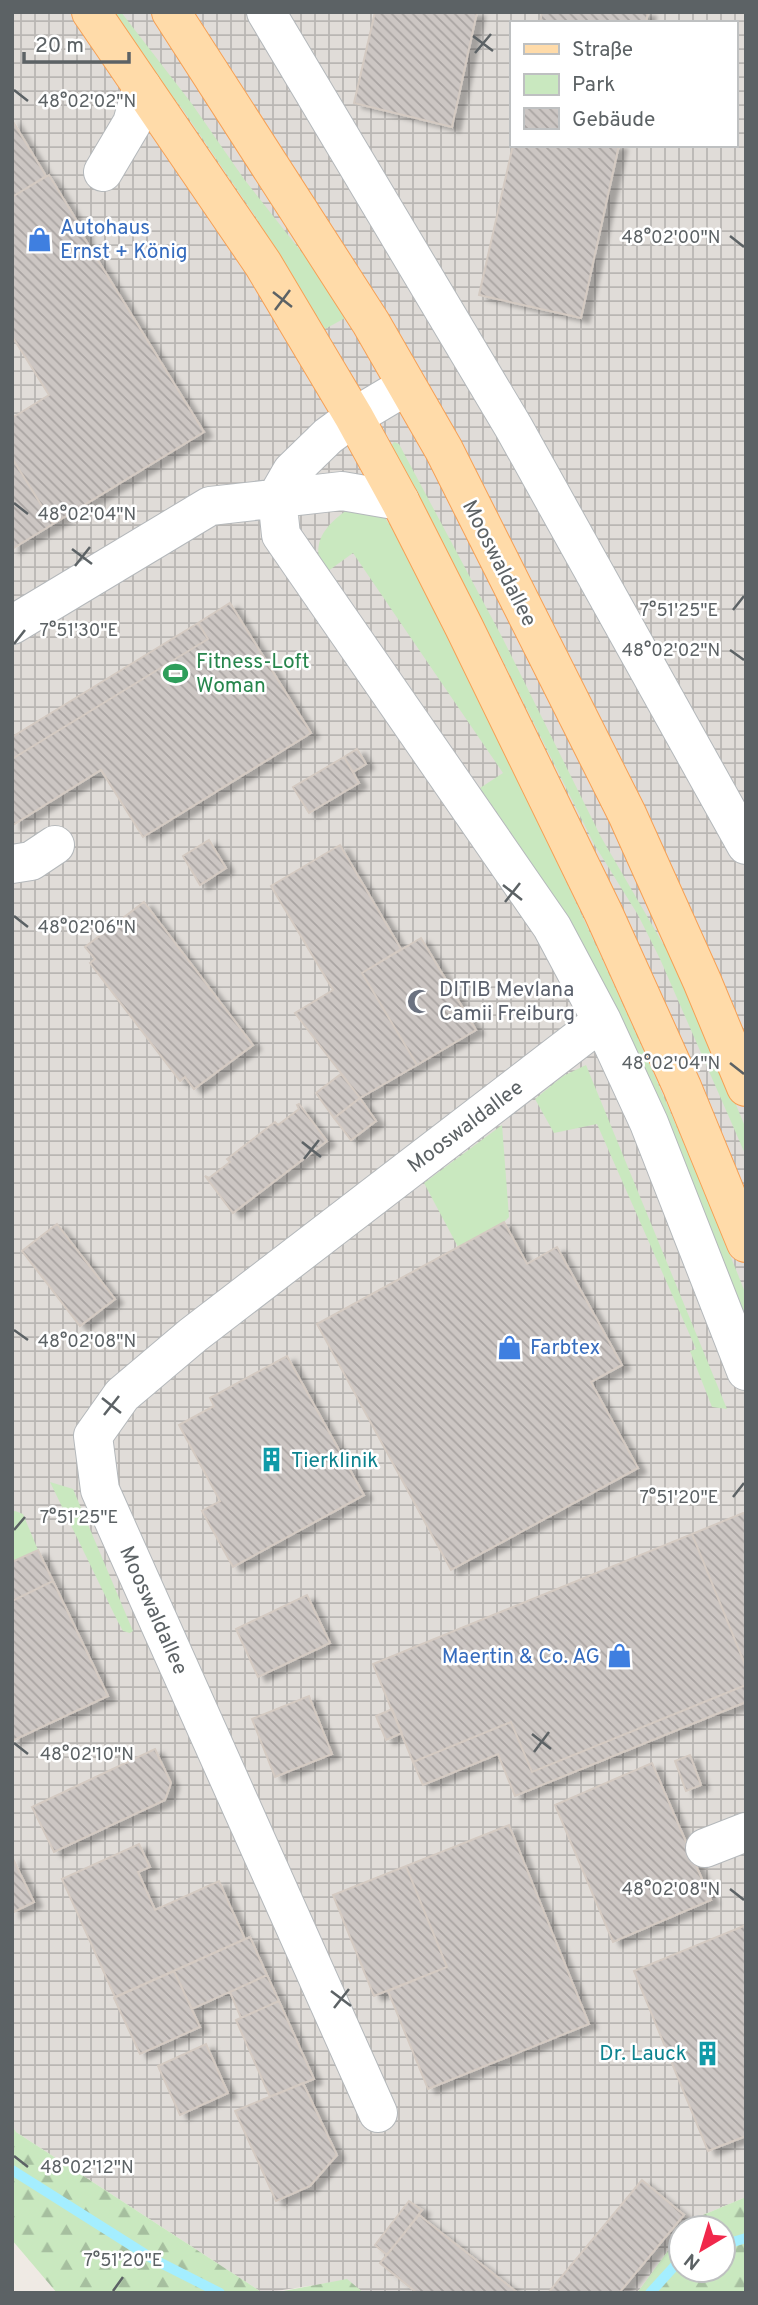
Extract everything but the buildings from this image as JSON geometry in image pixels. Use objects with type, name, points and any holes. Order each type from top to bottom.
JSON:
[{"type":"main road","points":[[91,12],[263,264],[354,417],[400,501],[603,912],[682,1087],[746,1243]]},
{"type":"main road","name":"Mooswaldallee","points":[[171,12],[371,323],[443,450],[627,814],[746,1087]]},
{"type":"street","points":[[266,12],[514,428],[746,845]]},
{"type":"street","points":[[103,172],[132,122],[142,87]]},
{"type":"street","points":[[406,386],[328,436],[292,471],[277,497],[281,535],[444,767],[552,927],[602,1021],[649,1123],[746,1371]]},
{"type":"street","points":[[12,625],[210,506],[342,491],[400,501]]},
{"type":"street","points":[[12,864],[32,861],[55,845]]},
{"type":"street","name":"Mooswaldallee","points":[[378,2113],[100,1490],[93,1436],[122,1395],[193,1335],[602,1021]]},
{"type":"street","points":[[705,1848],[746,1832]]},
{"type":"shaded area","points":[[12,12],[746,12],[746,2197],[705,2214],[667,2214],[667,2252],[637,2293],[364,2293],[347,2280],[263,2293],[16,2132],[12,2125]]},
{"type":"green space","points":[[107,12],[121,12],[192,104],[244,179],[311,264],[345,318],[325,329],[255,216],[183,110]]},
{"type":"green space","points":[[394,442],[399,444],[503,639],[601,837],[669,954],[714,1051],[746,1129],[746,1156],[660,959],[638,915],[594,844],[493,641],[391,446]]},
{"type":"green space","points":[[347,510],[383,515],[394,531],[488,719],[623,1004],[707,1197],[746,1295],[746,1326],[610,996],[565,916],[480,788],[503,773],[353,553],[324,574],[318,554],[321,538],[331,523]]},
{"type":"green space","points":[[586,1065],[727,1409],[712,1407],[690,1351],[696,1349],[597,1124],[554,1133],[535,1099],[563,1076]]},
{"type":"green space","points":[[502,1125],[509,1217],[458,1247],[424,1183]]},
{"type":"green space","points":[[50,1482],[73,1489],[133,1631],[130,1633],[123,1631],[118,1622]]},
{"type":"green space","points":[[12,1512],[23,1514],[38,1550],[12,1562]]},
{"type":"green space","points":[[12,2125],[16,2132],[263,2293],[57,2293],[12,2240]]},
{"type":"green space","points":[[746,2197],[746,2293],[637,2293],[667,2252],[667,2284],[737,2284],[737,2214],[705,2214]]},
{"type":"green space","points":[[347,2279],[364,2293],[273,2293]]},
{"type":"waterway","points":[[12,2170],[153,2259],[220,2293]]},
{"type":"waterway","points":[[737,2241],[746,2238]]},
{"type":"waterway","points":[[650,2293],[667,2274]]},
{"type":"place","name":"Autohaus Ernst + König","points":[[40,239]]},
{"type":"place","name":"Fitness-Loft Woman","points":[[176,673]]},
{"type":"place","name":"DITIB Mevlana Camii Freiburg","points":[[419,1001]]},
{"type":"place","name":"Farbtex","points":[[510,1347]]},
{"type":"place","name":"Tierklinik","points":[[271,1460]]},
{"type":"place","name":"Maertin & Co. AG","points":[[620,1656]]},
{"type":"place","name":"Dr. Lauck","points":[[707,2053]]}]
